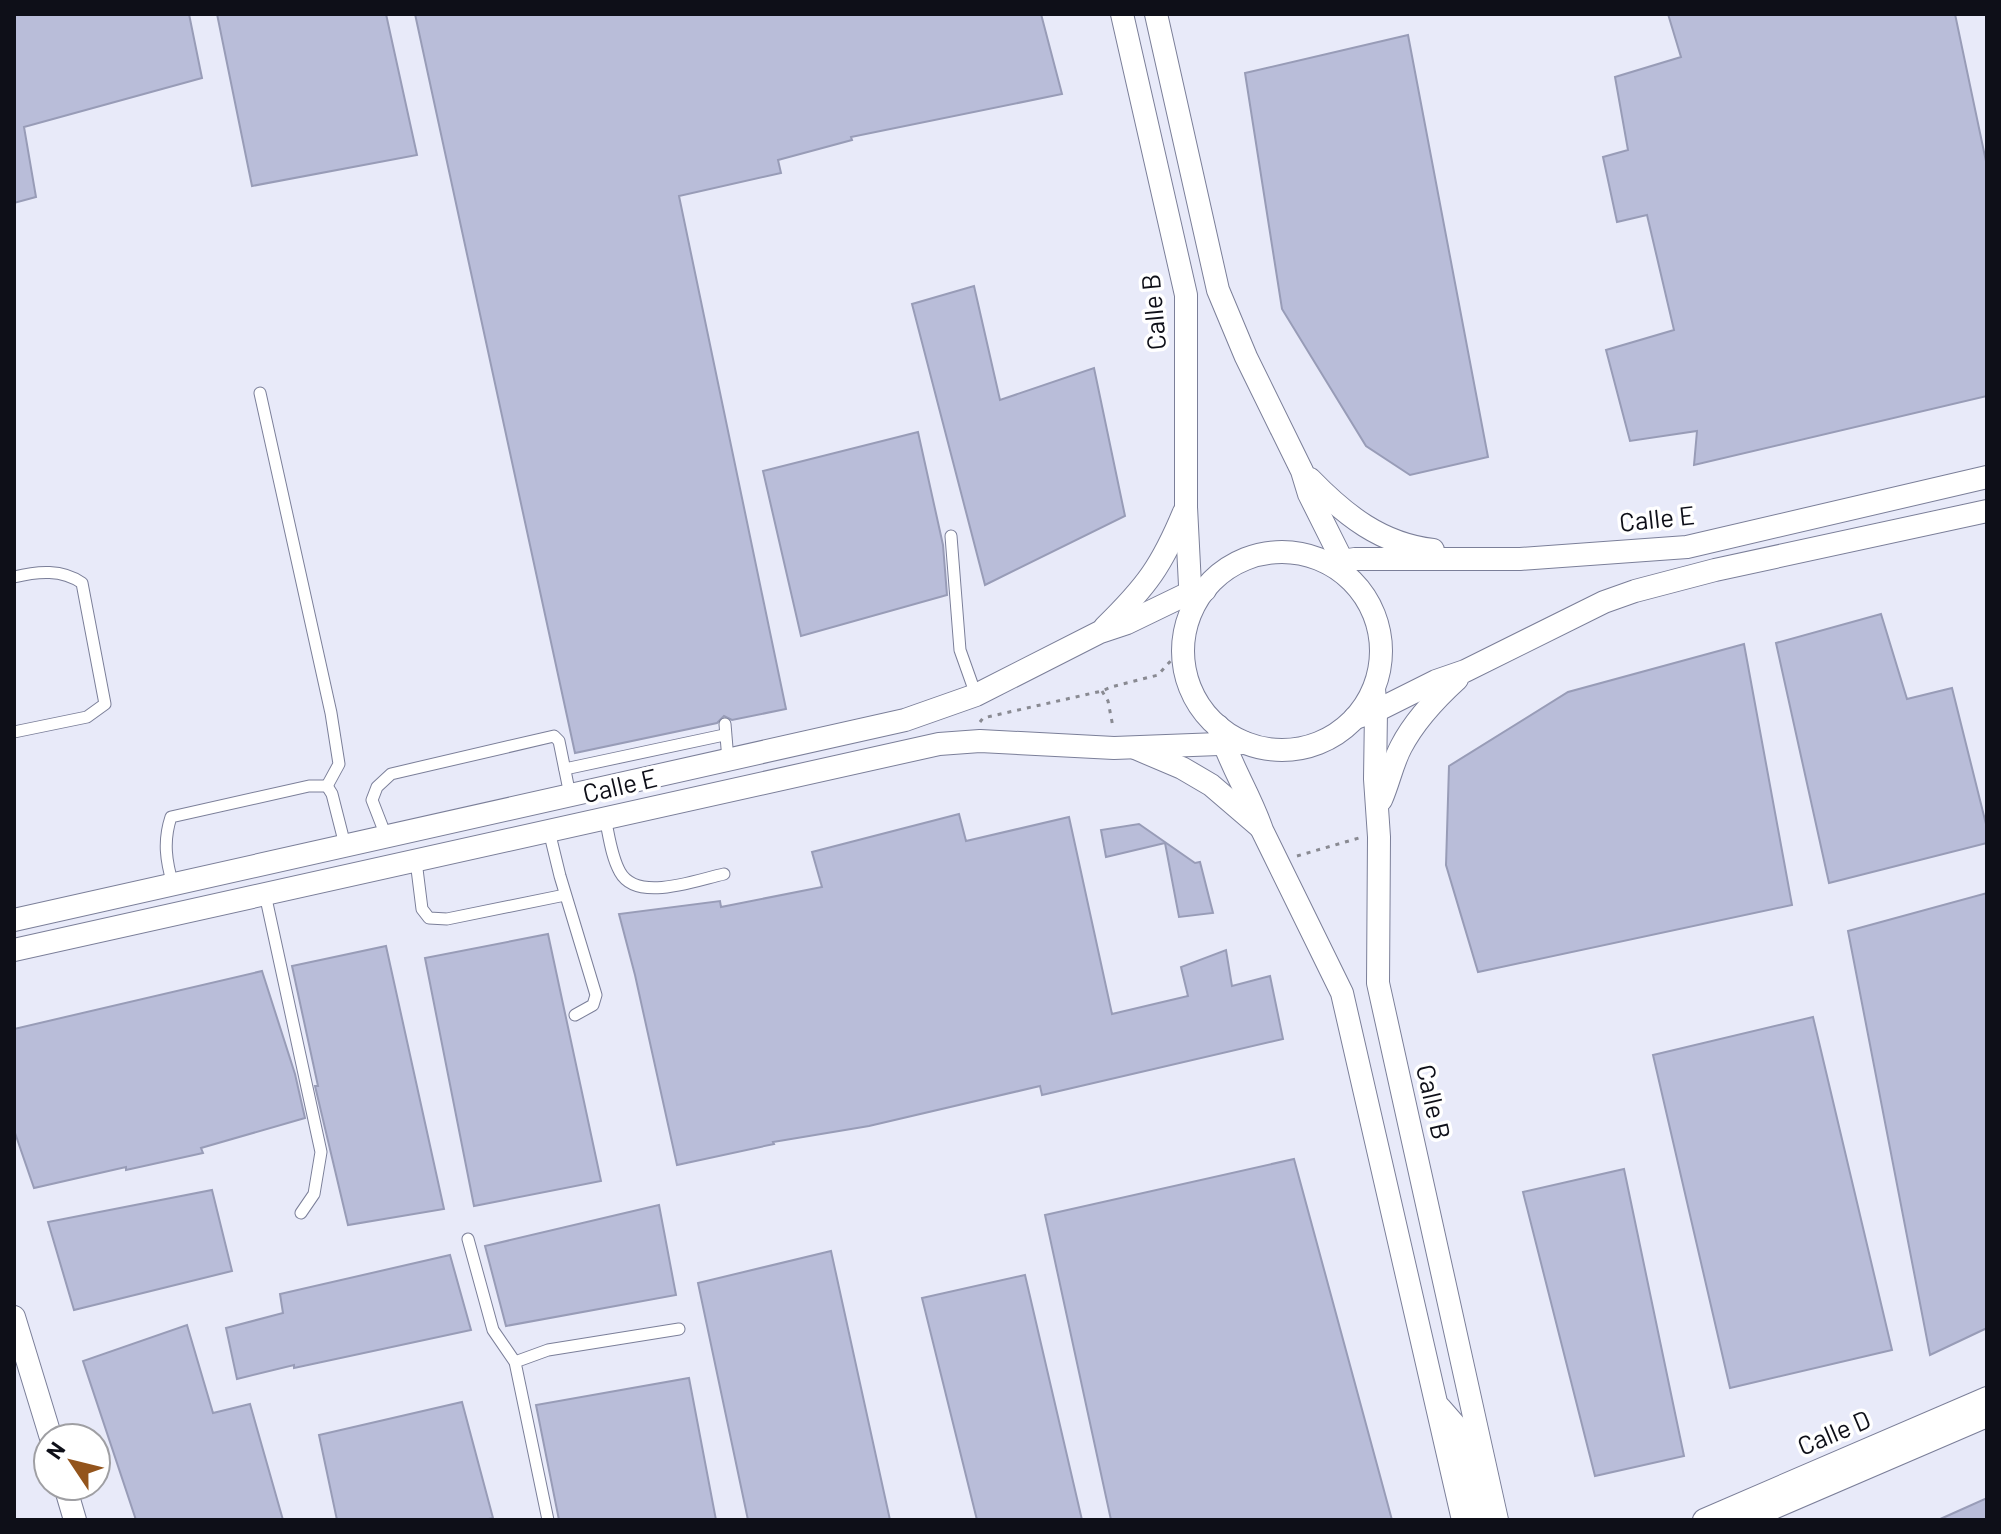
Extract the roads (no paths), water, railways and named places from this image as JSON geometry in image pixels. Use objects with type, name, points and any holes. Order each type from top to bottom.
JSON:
[{"type":"street","name":"Calle B","points":[[1122,14],[1186,295],[1186,507],[1196,598]]},
{"type":"street","points":[[1156,14],[1218,290],[1246,357],[1302,471],[1338,566],[1366,598],[1378,627],[1381,659],[1368,706]]},
{"type":"street","points":[[1302,471],[1344,512],[1373,532],[1405,545],[1457,557]]},
{"type":"street","name":"Calle E","points":[[1338,566],[1457,557],[1520,559],[1687,547],[1987,477]]},
{"type":"street","name":"Calle E","points":[[1100,632],[1145,587],[1166,553],[1186,507]]},
{"type":"street","points":[[1228,738],[1278,750],[1304,747],[1328,739],[1368,706],[1465,671],[1604,602],[1635,591],[1715,570],[1987,511]]},
{"type":"street","points":[[1338,566],[1296,553],[1262,555],[1231,568],[1196,598],[1184,646],[1184,661],[1198,703],[1228,738],[1262,830],[1342,993],[1463,1520]]},
{"type":"street","name":"Calle E","points":[[14,920],[905,720],[976,695],[1100,632],[1196,598]]},
{"type":"street","points":[[1378,804],[1410,731],[1431,703],[1465,671]]},
{"type":"street","name":"Calle B","points":[[1368,706],[1378,804],[1378,983],[1497,1520]]},
{"type":"street","name":"Calle E","points":[[14,950],[939,744],[980,741],[1032,746],[1134,748],[1228,738]]},
{"type":"street","points":[[1134,748],[1182,768],[1211,785],[1262,830]]},
{"type":"street","points":[[14,1317],[46,1422]]},
{"type":"street","name":"Calle D","points":[[1704,1520],[1987,1398]]},
{"type":"street","points":[[1437,1404],[1461,1432],[1479,1520]]},
{"type":"street","name":"Calle D","points":[[1745,1520],[1987,1416]]},
{"type":"lane","points":[[260,393],[331,713],[339,764],[327,786]]},
{"type":"lane","points":[[951,536],[960,650],[976,695]]},
{"type":"lane","points":[[14,577],[67,573],[82,583],[105,704],[87,717],[14,732]]},
{"type":"lane","points":[[565,769],[724,729],[728,760]]},
{"type":"lane","points":[[386,836],[372,800],[377,787],[391,774],[554,736],[559,741],[570,795]]},
{"type":"lane","points":[[173,885],[166,847],[171,817],[309,786],[327,786]]},
{"type":"lane","points":[[327,786],[332,794],[345,845]]},
{"type":"lane","points":[[605,818],[621,875],[634,886],[655,889],[724,874]]},
{"type":"lane","points":[[549,831],[596,995],[593,1005],[575,1015]]},
{"type":"lane","points":[[416,861],[422,909],[429,918],[447,919],[565,895]]},
{"type":"lane","points":[[265,894],[321,1152],[314,1194],[301,1213]]},
{"type":"lane","points":[[468,1239],[493,1330],[515,1362],[548,1520]]},
{"type":"lane","points":[[515,1362],[548,1350],[679,1329]]}]
